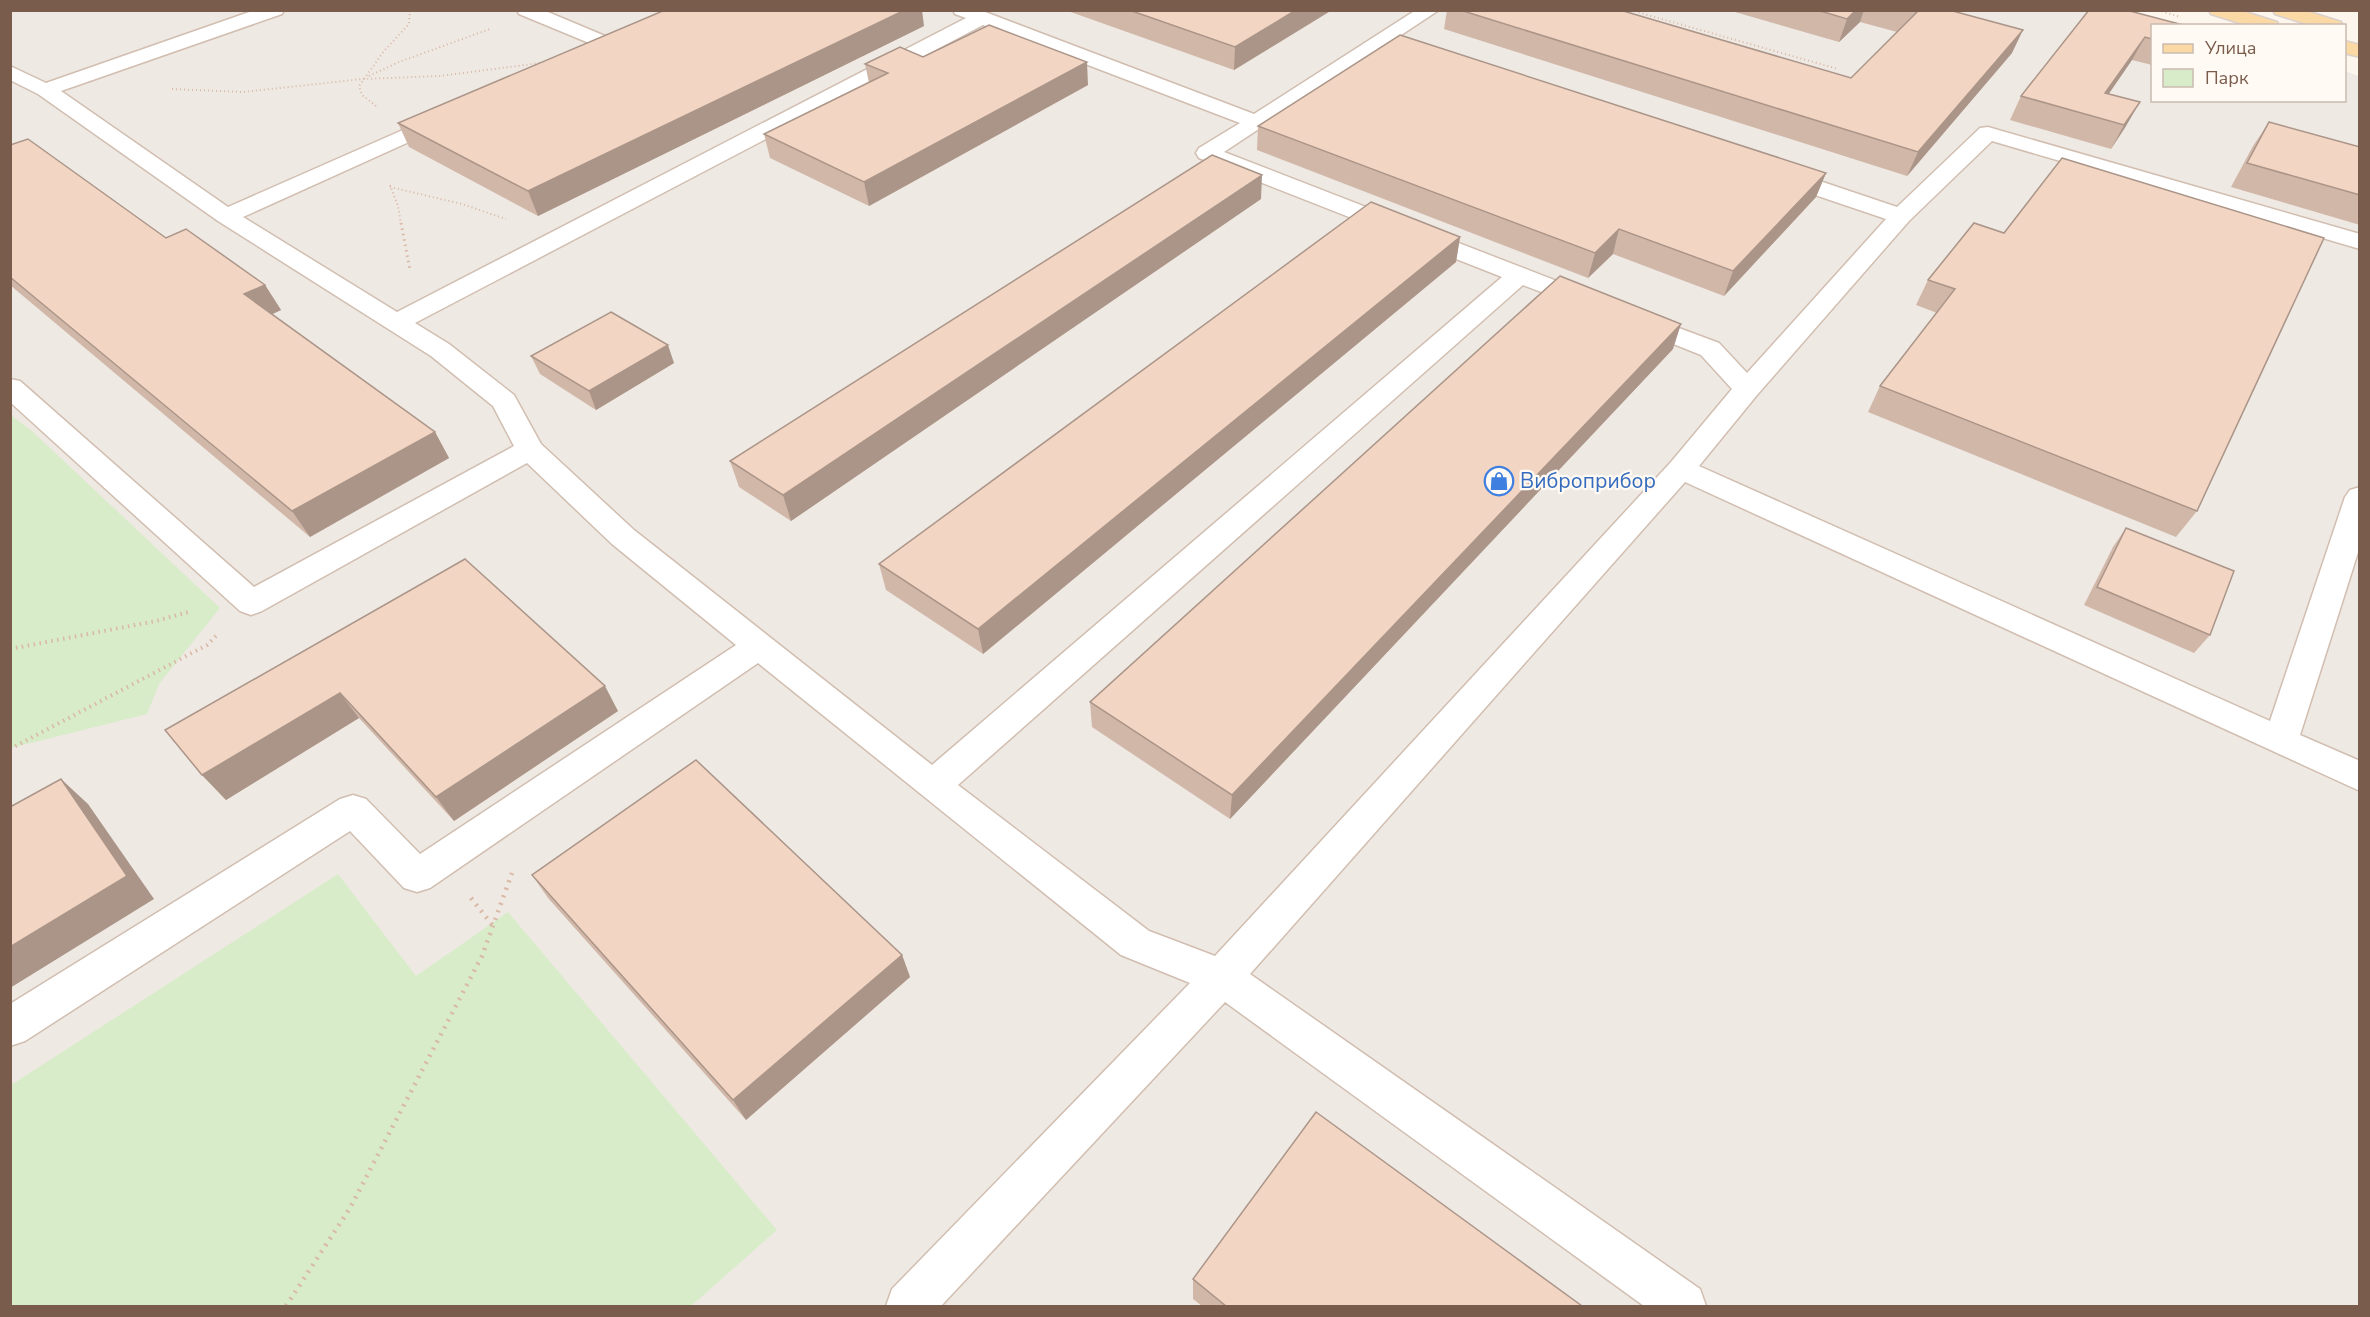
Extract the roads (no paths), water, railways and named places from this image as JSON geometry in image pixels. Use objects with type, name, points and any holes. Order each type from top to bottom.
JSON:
[{"type":"main road","points":[[2218,10],[2264,24]]},
{"type":"main road","points":[[2282,10],[2327,24]]},
{"type":"lane","points":[[45,90],[275,10]]},
{"type":"lane","points":[[1430,10],[1207,153],[1710,349],[1747,389]]},
{"type":"lane","points":[[541,13],[607,44]]},
{"type":"lane","points":[[396,323],[553,241],[972,14],[1257,122]]},
{"type":"lane","points":[[567,64],[607,44],[631,36]]},
{"type":"lane","points":[[1385,40],[1407,48]]},
{"type":"lane","points":[[10,72],[45,90],[226,216],[440,350],[504,402],[530,449],[623,537],[933,786],[1135,943],[1222,977],[1683,1306]]},
{"type":"lane","points":[[226,216],[460,112]]},
{"type":"lane","points":[[909,1306],[1222,977],[1681,469],[1747,389],[1900,216],[1988,133],[2360,242]]},
{"type":"lane","points":[[1755,166],[1900,216]]},
{"type":"lane","points":[[933,786],[1519,275]]},
{"type":"lane","points":[[10,387],[248,600],[530,449]]},
{"type":"lane","points":[[1681,469],[2360,777]]},
{"type":"lane","points":[[2281,741],[2360,497]]},
{"type":"lane","points":[[10,1027],[353,810],[417,876],[759,646]]},
{"type":"place","name":"Виброприбор","points":[[1499,481]]}]
